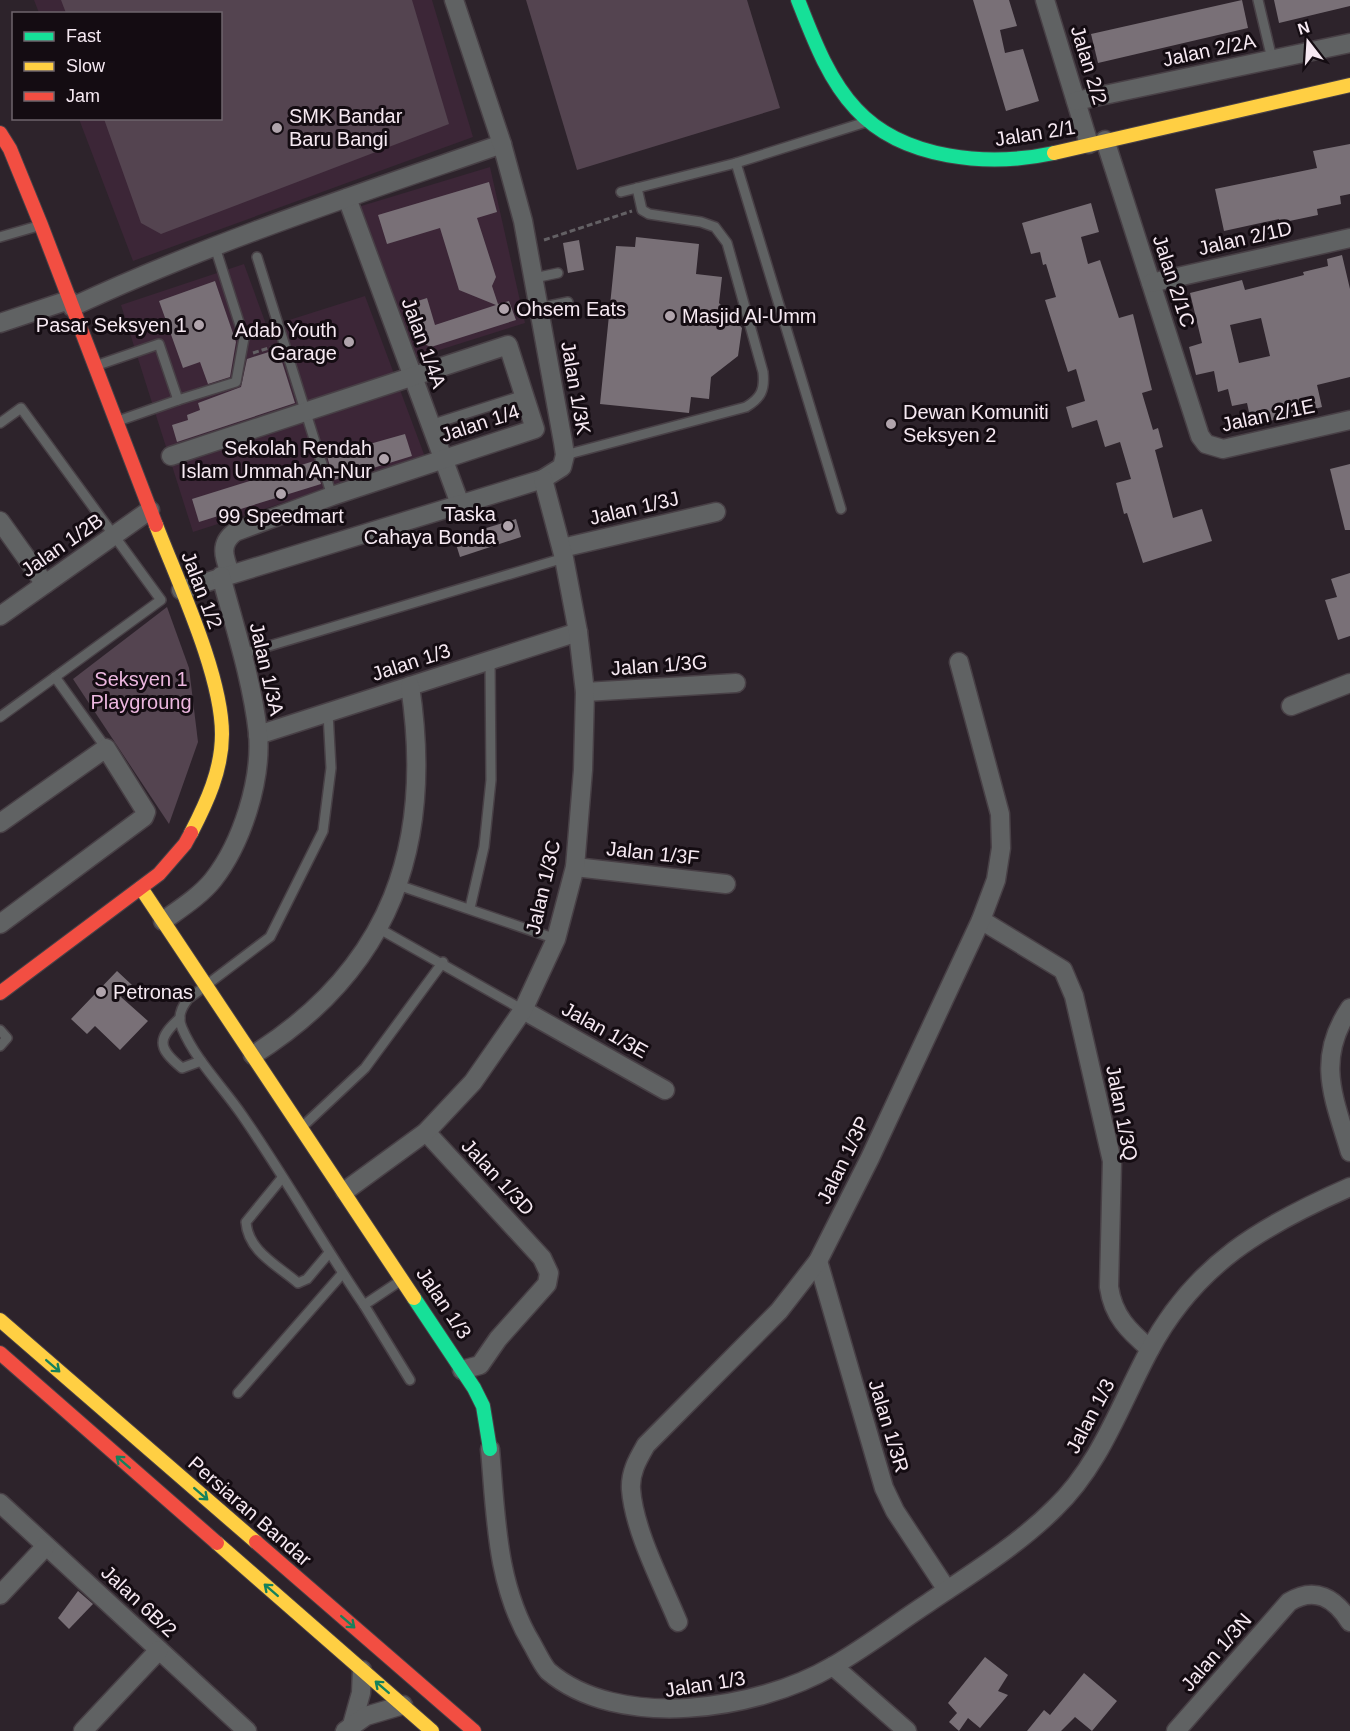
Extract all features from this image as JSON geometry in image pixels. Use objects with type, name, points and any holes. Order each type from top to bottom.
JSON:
[{"type":"street","name":"Jalan 1/3K","points":[[181,590],[543,479],[562,467],[565,454],[523,221],[502,144],[454,0]]},
{"type":"street","name":"Jalan 2/1","points":[[798,0],[832,75],[849,101],[868,121],[897,138],[927,151],[962,158],[999,160],[1043,155],[1350,85]]},
{"type":"street","name":"Jalan 2/2","points":[[1045,0],[1077,101],[1097,142]]},
{"type":"street","name":"Jalan 2/2A","points":[[1077,101],[1350,43]]},
{"type":"street","name":"Jalan 1/2","points":[[0,133],[5,151],[41,225],[117,421],[214,680],[221,713],[219,758],[207,802],[185,844],[159,874],[0,993]]},
{"type":"street","name":"Jalan 2/1C","points":[[1097,142],[1151,283],[1200,436]]},
{"type":"street","points":[[0,323],[71,304],[214,247],[502,144]]},
{"type":"street","name":"Jalan 1/4A","points":[[347,198],[460,504]]},
{"type":"street","name":"Jalan 2/1D","points":[[1151,283],[1350,238]]},
{"type":"street","name":"Jalan 1/4","points":[[171,456],[508,345],[535,429],[332,496],[235,532],[225,542],[226,575]]},
{"type":"street","name":"Jalan 2/1E","points":[[1200,436],[1206,444],[1213,448],[1223,449],[1350,420]]},
{"type":"street","name":"Jalan 1/3C","points":[[345,1191],[426,1132],[473,1082],[523,1010],[556,939],[575,867],[583,770],[585,692],[578,632],[563,553],[543,479]]},
{"type":"street","name":"Jalan 1/2B","points":[[0,616],[150,510]]},
{"type":"street","name":"Jalan 1/3J","points":[[563,553],[716,512]]},
{"type":"street","points":[[0,521],[45,584]]},
{"type":"street","name":"Jalan 1/3A","points":[[164,921],[212,881],[228,859],[241,833],[249,806],[258,735],[226,575]]},
{"type":"street","name":"Jalan 1/3","points":[[258,735],[578,632]]},
{"type":"street","name":"Jalan 1/3P","points":[[678,1622],[635,1510],[631,1487],[634,1465],[646,1445],[779,1311],[818,1261],[870,1158],[981,920],[996,880],[1001,848],[1000,814],[959,662]]},
{"type":"street","name":"Jalan 1/3G","points":[[585,692],[736,683]]},
{"type":"street","points":[[1291,706],[1350,683]]},
{"type":"street","points":[[253,1055],[290,1032],[323,1002],[351,970],[378,928],[398,885],[411,837],[418,784],[417,732],[410,686]]},
{"type":"street","points":[[0,823],[106,748],[146,812],[144,817],[0,924]]},
{"type":"street","name":"Jalan 1/3F","points":[[575,867],[726,884]]},
{"type":"street","name":"Jalan 1/3","points":[[141,888],[345,1191],[483,1406],[490,1449],[500,1563],[519,1622],[548,1671],[590,1702],[649,1719],[699,1712],[752,1700],[833,1666],[947,1590],[1036,1526],[1077,1484],[1095,1458],[1150,1349],[1173,1312],[1201,1277],[1233,1249],[1272,1224],[1350,1187]]},
{"type":"street","name":"Jalan 1/3Q","points":[[981,920],[1063,970],[1074,996],[1112,1161],[1109,1287],[1111,1303],[1128,1329],[1150,1349]]},
{"type":"street","points":[[1350,1008],[1333,1039],[1329,1071],[1350,1152]]},
{"type":"street","name":"Jalan 1/3E","points":[[523,1010],[665,1090]]},
{"type":"street","name":"Jalan 1/3D","points":[[426,1132],[537,1253],[548,1268],[547,1284],[498,1339],[480,1365],[462,1370]]},
{"type":"street","name":"Jalan 1/3R","points":[[818,1261],[884,1488],[895,1511],[947,1590]]},
{"type":"street","name":"Persiaran Bandar","points":[[0,1320],[474,1731]]},
{"type":"street","points":[[0,1353],[432,1731]]},
{"type":"street","name":"Jalan 6B/2","points":[[0,1503],[247,1731]]},
{"type":"street","points":[[0,1596],[46,1546]]},
{"type":"street","name":"Jalan 1/3N","points":[[1176,1731],[1289,1602],[1299,1596],[1323,1595],[1333,1600],[1350,1622]]},
{"type":"street","points":[[83,1731],[159,1650]]},
{"type":"street","points":[[833,1666],[908,1731]]},
{"type":"street","points":[[348,1728],[361,1693],[362,1670]]},
{"type":"street","points":[[348,1728],[373,1714],[403,1705]]},
{"type":"lane","points":[[1258,0],[1272,59]]},
{"type":"lane","points":[[621,192],[736,163],[868,121]]},
{"type":"lane","points":[[736,163],[841,509]]},
{"type":"lane","points":[[565,454],[739,409],[758,400],[764,387],[763,372],[727,243],[715,227],[701,222],[649,214],[642,210],[637,188]]},
{"type":"lane","points":[[0,237],[41,225]]},
{"type":"lane","points":[[117,421],[236,382],[244,338],[214,247]]},
{"type":"lane","points":[[257,257],[332,496]]},
{"type":"lane","points":[[534,278],[558,273]]},
{"type":"lane","points":[[539,308],[568,302]]},
{"type":"lane","points":[[96,366],[159,344],[178,400]]},
{"type":"lane","points":[[430,424],[524,395]]},
{"type":"lane","points":[[0,423],[21,408],[161,600],[0,717]]},
{"type":"lane","points":[[242,654],[563,553]]},
{"type":"lane","points":[[470,908],[484,847],[491,780],[490,660]]},
{"type":"lane","points":[[55,677],[106,748]]},
{"type":"lane","points":[[328,713],[331,768],[323,831],[270,937],[188,999],[182,1007],[181,1028],[201,1061],[242,1115],[410,1380]]},
{"type":"lane","points":[[398,885],[556,939]]},
{"type":"lane","points":[[378,928],[442,962],[523,1010]]},
{"type":"lane","points":[[302,1127],[365,1068],[442,962]]},
{"type":"lane","points":[[180,1018],[163,1033],[161,1039],[164,1047],[182,1068],[201,1061]]},
{"type":"lane","points":[[0,1030],[7,1038],[0,1046]]},
{"type":"lane","points":[[282,1178],[246,1222],[247,1234],[253,1245],[298,1283],[307,1279],[329,1253]]},
{"type":"lane","points":[[238,1393],[342,1274]]},
{"type":"lane","points":[[364,1305],[401,1280]]},
{"type":"path","points":[[543,240],[631,211]]},
{"type":"path","points":[[241,357],[285,342]]},
{"type":"shaded area","name":"SMK Bandar Baru Bangi","points":[[34,0],[432,0],[473,137],[133,261],[79,120],[222,120],[222,12],[39,12]]},
{"type":"shaded area","points":[[490,167],[525,323],[414,358],[358,207]]},
{"type":"shaded area","points":[[244,264],[267,327],[365,296],[425,457],[193,532],[121,305]]},
{"type":"green space","name":"SMK Bandar Baru Bangi","points":[[61,0],[412,0],[449,124],[161,234],[141,223],[104,120],[222,120],[222,12],[66,12]]},
{"type":"green space","points":[[526,0],[747,0],[780,108],[577,170]]},
{"type":"green space","name":"Seksyen 1 Playgroung","points":[[167,607],[189,668],[198,742],[169,824],[73,679]]},
{"type":"building","points":[[973,0],[1009,0],[1017,26],[1000,30],[1005,53],[1023,49],[1039,101],[1006,111]]},
{"type":"building","points":[[1242,0],[1248,28],[1098,63],[1091,34]]},
{"type":"building","points":[[1274,0],[1350,0],[1350,6],[1279,23]]},
{"type":"building","points":[[1350,144],[1350,194],[1340,196],[1341,204],[1317,209],[1318,215],[1280,223],[1279,219],[1224,231],[1215,189],[1317,168],[1313,151]]},
{"type":"building","points":[[489,182],[497,212],[477,218],[496,277],[492,286],[498,304],[509,301],[516,320],[431,347],[412,339],[402,306],[427,298],[435,325],[496,305],[459,290],[440,228],[387,244],[378,215]]},
{"type":"building","points":[[1091,203],[1099,232],[1081,237],[1088,264],[1100,260],[1119,318],[1133,314],[1152,390],[1142,393],[1153,430],[1158,428],[1163,447],[1155,450],[1173,518],[1202,509],[1212,541],[1143,563],[1127,513],[1124,514],[1116,483],[1131,479],[1120,442],[1105,447],[1097,420],[1072,428],[1066,407],[1085,401],[1076,369],[1068,372],[1045,300],[1056,297],[1046,264],[1043,265],[1040,252],[1031,254],[1022,223]]},
{"type":"building","name":"Masjid Al-Umm","points":[[636,237],[699,244],[696,274],[722,277],[719,303],[742,328],[738,356],[711,377],[709,399],[691,397],[689,413],[600,404],[616,246],[635,247]]},
{"type":"building","points":[[579,240],[584,270],[568,273],[563,243]]},
{"type":"building","points":[[1342,255],[1350,289],[1350,377],[1317,385],[1322,407],[1252,426],[1247,403],[1232,406],[1228,389],[1218,392],[1214,371],[1196,375],[1189,347],[1202,343],[1190,293],[1242,280],[1245,290],[1304,275],[1303,272],[1328,266],[1327,259]],"holes":[[[1261,318],[1270,356],[1239,363],[1230,325]]]},
{"type":"building","name":"Pasar Seksyen 1","points":[[215,281],[236,342],[230,377],[208,384],[200,362],[183,368],[159,301]]},
{"type":"building","points":[[278,349],[295,403],[177,442],[172,425],[188,420],[187,415],[200,410],[198,403],[241,387],[247,359]]},
{"type":"building","points":[[405,434],[412,456],[334,480],[327,456]]},
{"type":"building","points":[[314,461],[321,484],[199,522],[192,499]]},
{"type":"building","points":[[1350,464],[1350,530],[1345,530],[1330,469]]},
{"type":"building","points":[[516,519],[521,537],[460,557],[454,538]]},
{"type":"building","points":[[1350,573],[1350,636],[1338,640],[1325,600],[1337,597],[1331,579]]},
{"type":"building","points":[[117,971],[132,985],[121,997],[148,1021],[120,1050],[95,1026],[87,1034],[71,1019]]},
{"type":"building","points":[[78,1591],[93,1604],[69,1629],[58,1618]]},
{"type":"building","points":[[985,1657],[1008,1675],[998,1691],[1008,1695],[980,1728],[968,1718],[959,1731],[949,1722],[957,1713],[948,1703]]},
{"type":"building","points":[[1084,1673],[1117,1701],[1092,1731],[1075,1717],[1061,1731],[1027,1731],[1044,1710],[1050,1715]]},
{"type":"traffic: fast","points":[[798,0],[822,58],[837,85],[856,109],[875,126],[922,149],[948,155],[975,159],[1002,159],[1054,153]]},
{"type":"traffic: fast","points":[[414,1298],[474,1388],[483,1406],[490,1449]]},
{"type":"traffic: slow","points":[[1054,153],[1350,85]]},
{"type":"traffic: slow","points":[[156,525],[207,657],[220,710],[222,734],[216,773],[208,798],[191,833]]},
{"type":"traffic: slow","points":[[141,888],[414,1298]]},
{"type":"traffic: slow","points":[[0,1320],[256,1542]]},
{"type":"traffic: slow","points":[[217,1543],[432,1731]]},
{"type":"traffic: jam","points":[[0,133],[10,149],[41,225],[156,525]]},
{"type":"traffic: jam","points":[[0,993],[159,874],[185,844],[191,833]]},
{"type":"traffic: jam","points":[[0,1353],[217,1543]]},
{"type":"traffic: jam","points":[[256,1542],[474,1731]]},
{"type":"place","name":"SMK Bandar Baru Bangi","points":[[277,128]]},
{"type":"place","name":"Ohsem Eats","points":[[504,309]]},
{"type":"place","name":"Masjid Al-Umm","points":[[670,316]]},
{"type":"place","name":"Pasar Seksyen 1","points":[[199,325]]},
{"type":"place","name":"Adab Youth Garage","points":[[349,342]]},
{"type":"place","name":"Dewan Komuniti Seksyen 2","points":[[891,424]]},
{"type":"place","name":"Sekolah Rendah Islam Ummah An-Nur","points":[[384,459]]},
{"type":"place","name":"99 Speedmart","points":[[281,494]]},
{"type":"place","name":"Taska Cahaya Bonda","points":[[508,526]]},
{"type":"place","name":"Petronas","points":[[101,992]]}]
